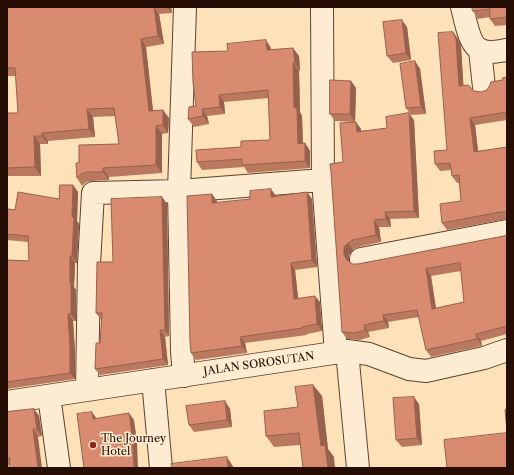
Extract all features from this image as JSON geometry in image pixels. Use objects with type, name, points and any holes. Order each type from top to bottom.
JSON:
[{"type":"street","points":[[184,376],[182,351],[179,191],[185,7]]},
{"type":"street","points":[[322,7],[323,180],[342,352],[358,468]]},
{"type":"street","points":[[462,7],[468,31],[475,45],[480,50],[494,52],[507,50]]},
{"type":"street","points":[[480,50],[484,88]]},
{"type":"street","points":[[87,390],[89,264],[93,193],[179,191],[323,180]]},
{"type":"street","points":[[362,259],[507,231]]},
{"type":"street","name":"JALAN SOROSUTAN","points":[[7,402],[342,352],[370,354],[409,369],[426,371],[484,358],[507,350]]},
{"type":"street","points":[[153,380],[161,468]]},
{"type":"street","points":[[49,396],[59,468]]},
{"type":"building","points":[[7,7],[154,7],[158,36],[141,39],[149,111],[163,110],[163,125],[156,126],[156,165],[103,168],[103,172],[87,172],[81,174],[77,178],[76,163],[79,163],[79,145],[119,144],[114,108],[87,109],[89,129],[42,133],[42,136],[34,136],[35,167],[7,168],[7,113],[18,113],[15,68],[7,68]]},
{"type":"building","points":[[472,7],[507,7],[507,17],[490,19],[490,9],[473,11]]},
{"type":"building","points":[[402,20],[406,53],[387,56],[383,22]]},
{"type":"building","points":[[453,32],[456,39],[459,86],[468,85],[474,91],[481,92],[487,90],[491,82],[503,80],[502,78],[507,77],[507,112],[470,118],[474,152],[507,147],[507,213],[500,212],[442,223],[440,204],[461,201],[459,175],[452,176],[450,163],[435,164],[434,151],[447,150],[438,33]]},
{"type":"building","points":[[266,40],[267,50],[293,48],[295,63],[293,63],[294,108],[297,108],[298,144],[305,143],[305,161],[242,165],[242,159],[197,162],[196,150],[241,147],[241,141],[270,140],[268,90],[219,95],[220,107],[202,109],[203,116],[188,119],[189,107],[196,106],[193,82],[192,52],[228,51],[227,44]]},
{"type":"building","points":[[415,61],[421,107],[406,108],[400,64]]},
{"type":"building","points":[[330,80],[351,81],[350,114],[330,114]]},
{"type":"building","points":[[409,113],[414,211],[385,212],[386,219],[374,220],[376,235],[353,240],[348,243],[344,247],[344,255],[352,264],[358,264],[507,235],[507,326],[476,334],[476,339],[426,350],[417,310],[383,315],[384,321],[364,325],[365,330],[355,333],[342,332],[330,164],[343,162],[340,123],[356,122],[357,132],[387,128],[386,117]],"holes":[[[460,263],[464,302],[432,309],[426,269]]]},
{"type":"building","points":[[60,185],[73,185],[72,217],[74,217],[72,256],[70,256],[71,314],[68,314],[70,373],[7,382],[7,260],[29,261],[28,236],[7,234],[7,209],[15,210],[18,192],[59,199]]},
{"type":"building","points":[[271,189],[271,197],[307,192],[312,260],[291,263],[294,299],[315,296],[317,324],[302,328],[240,337],[242,346],[191,353],[187,196],[212,194],[212,203],[250,199],[250,191]]},
{"type":"building","points":[[162,197],[165,330],[160,330],[163,359],[95,369],[96,343],[100,343],[102,313],[96,313],[97,262],[113,262],[111,199]]},
{"type":"building","points":[[313,385],[321,446],[325,445],[328,468],[303,468],[299,433],[266,436],[264,411],[298,407],[295,387]]},
{"type":"building","points":[[414,397],[417,438],[396,440],[393,398]]},
{"type":"building","points":[[225,401],[227,420],[189,425],[186,406]]},
{"type":"building","points":[[34,409],[37,429],[33,429],[38,468],[9,468],[10,458],[7,458],[7,412]]},
{"type":"building","points":[[507,409],[507,432],[505,410]]},
{"type":"building","points":[[92,412],[93,419],[129,413],[134,468],[84,468],[77,414]]},
{"type":"building","points":[[507,433],[507,468],[447,468],[444,440]]},
{"type":"building","points":[[227,457],[228,468],[172,468],[171,464]]},
{"type":"place","name":"The Journey Hotel","points":[[93,445]]}]
